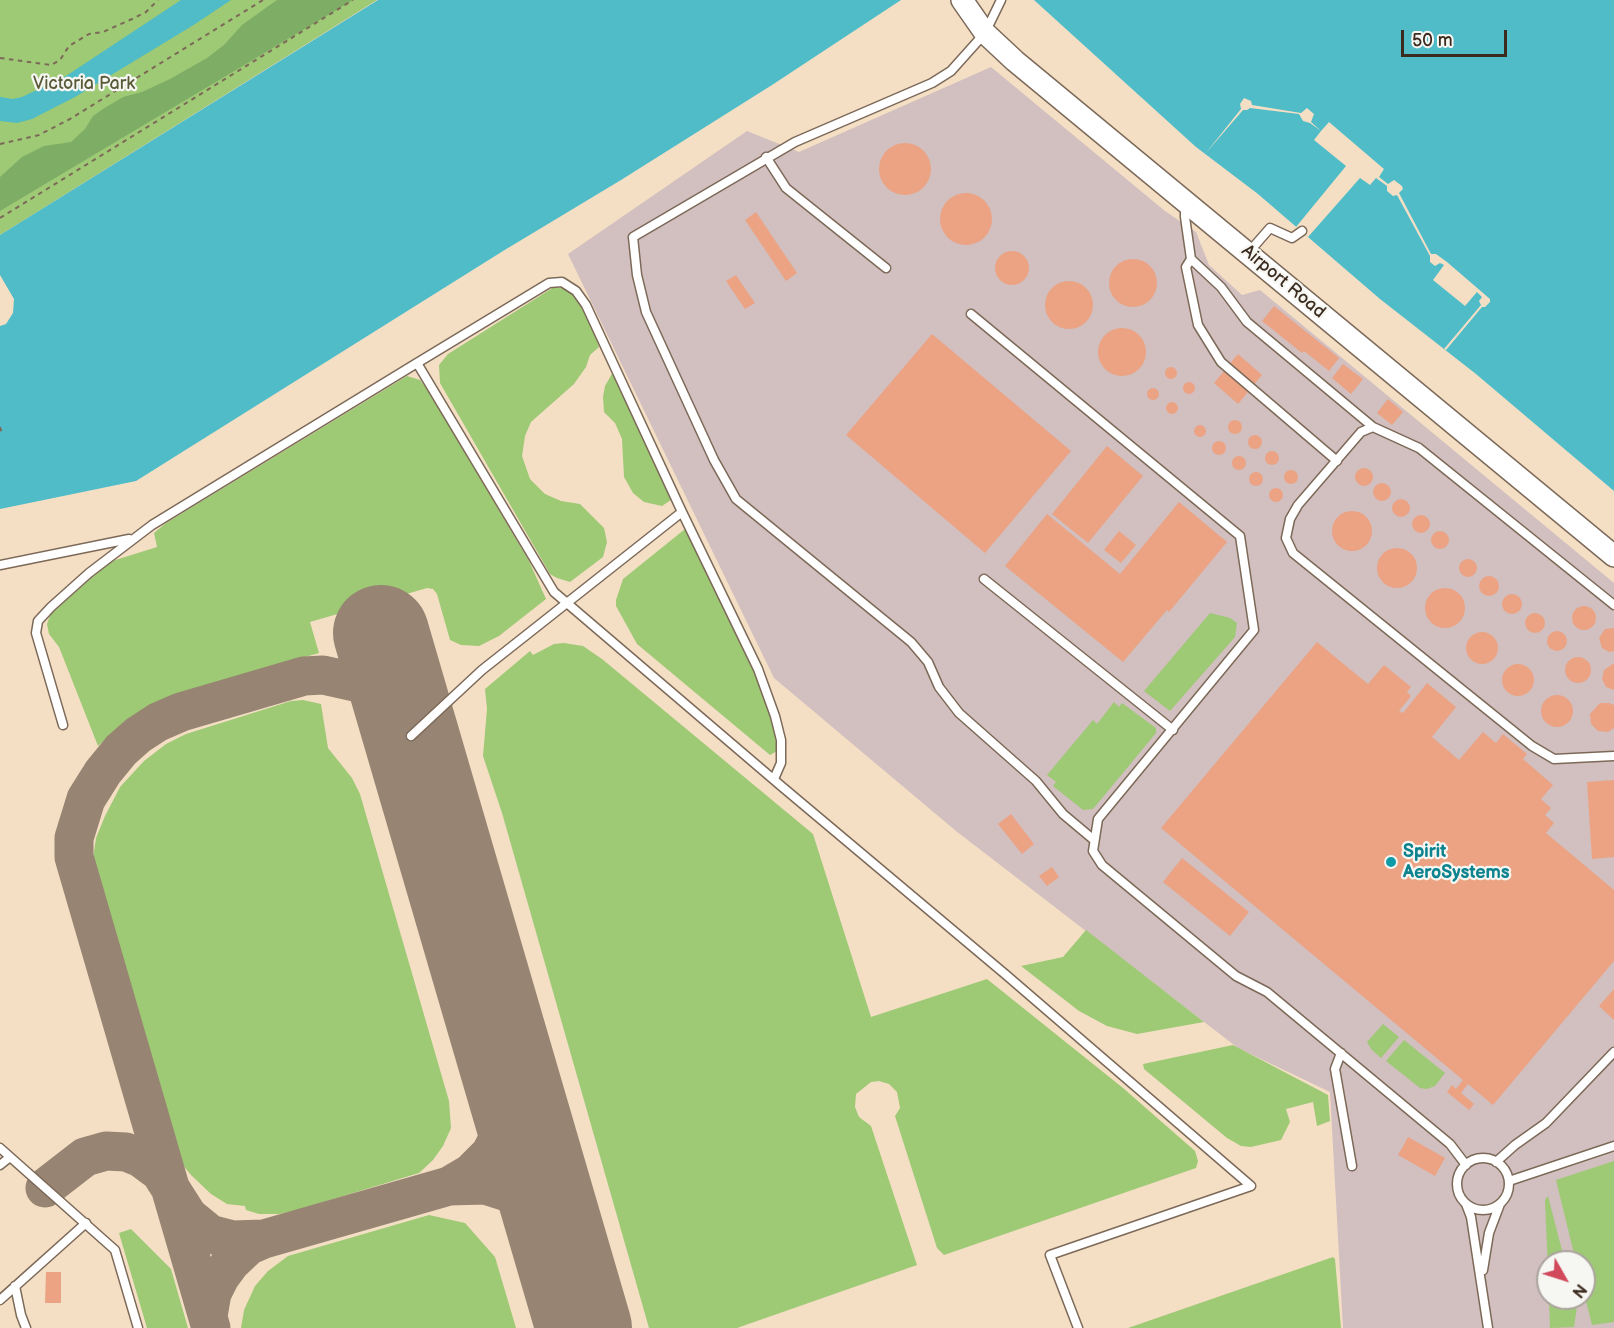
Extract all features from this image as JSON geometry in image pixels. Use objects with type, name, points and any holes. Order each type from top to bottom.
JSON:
[{"type":"street","name":"Airport Road","points":[[962,0],[985,33],[1015,61],[1614,556]]},
{"type":"lane","points":[[1001,0],[985,33],[951,71],[932,83],[795,142],[633,237],[637,275],[646,312],[714,460],[736,499],[911,642],[928,662],[939,687],[959,712],[1036,781],[1063,814],[1094,840]]},
{"type":"lane","points":[[766,158],[786,188],[886,268]]},
{"type":"lane","points":[[1186,202],[1185,217],[1191,259],[1221,287],[1247,322],[1373,427],[1419,448],[1614,605]]},
{"type":"lane","points":[[1248,253],[1270,228],[1292,238],[1302,231]]},
{"type":"lane","points":[[1191,259],[1186,267],[1198,325],[1221,362],[1336,460]]},
{"type":"lane","points":[[63,725],[36,633],[38,621],[89,573],[132,538],[237,471],[549,283],[562,282],[576,291],[586,305],[758,669],[776,716],[781,740],[781,763],[774,779]]},
{"type":"lane","points":[[971,314],[1240,536],[1254,630],[1098,819],[1094,851],[1102,865],[1236,976],[1267,992],[1450,1144],[1466,1165]]},
{"type":"lane","points":[[417,363],[554,592],[1251,1186],[1050,1255],[1078,1328]]},
{"type":"lane","points":[[1373,427],[1361,432],[1298,505],[1290,519],[1286,538],[1293,553],[1532,746],[1554,759],[1614,756]]},
{"type":"lane","points":[[411,736],[482,670],[682,512]]},
{"type":"lane","points":[[0,565],[132,538]]},
{"type":"lane","points":[[984,579],[1173,730]]},
{"type":"lane","points":[[1496,1162],[1546,1123],[1614,1052]]},
{"type":"lane","points":[[1341,1053],[1335,1069],[1352,1166]]},
{"type":"lane","points":[[1509,1181],[1614,1146]]},
{"type":"lane","points":[[0,1148],[115,1250],[138,1328]]},
{"type":"lane","points":[[0,1165],[9,1156]]},
{"type":"lane","points":[[1482,1282],[1489,1233],[1500,1204],[1506,1198],[1509,1181],[1503,1167],[1496,1162],[1481,1158],[1466,1165],[1461,1171],[1458,1189],[1471,1217],[1488,1328]]},
{"type":"lane","points":[[1466,1204],[1474,1209],[1483,1210],[1500,1204]]},
{"type":"lane","points":[[0,1300],[86,1223]]},
{"type":"lane","points":[[15,1286],[26,1328]]},
{"type":"path","points":[[0,58],[51,65],[60,60],[69,46],[89,34],[103,32],[146,12],[158,0]]},
{"type":"path","points":[[0,144],[39,135],[70,119],[262,0]]},
{"type":"path","points":[[0,218],[353,0]]},
{"type":"path","points":[[0,427],[2,434]]},
{"type":"shaded area","points":[[991,67],[1165,211],[1196,232],[1209,265],[1242,295],[1260,290],[1614,583],[1614,1328],[1343,1328],[1330,1092],[1238,1048],[956,831],[774,678],[568,254],[747,131],[799,152]]},
{"type":"green space","name":"Victoria Park","points":[[0,0],[377,0],[0,235]]},
{"type":"green space","points":[[277,0],[353,0],[0,211],[0,177],[22,157],[44,146],[71,142],[85,129],[93,116],[103,109],[123,97],[142,92],[170,79],[207,58],[224,45],[242,25]]},
{"type":"green space","points":[[554,287],[565,289],[577,297],[588,312],[599,347],[590,355],[586,367],[574,384],[531,422],[525,436],[522,456],[530,479],[545,494],[561,501],[580,504],[604,528],[607,542],[603,557],[570,582],[550,574],[440,383],[439,365],[448,354]]},
{"type":"green space","points":[[613,372],[671,500],[662,506],[644,502],[633,493],[624,477],[622,439],[615,423],[604,412],[605,386]]},
{"type":"green space","points":[[407,376],[420,380],[429,392],[529,561],[546,599],[499,636],[479,646],[461,645],[450,640],[437,594],[433,589],[427,588],[310,622],[319,653],[174,695],[126,720],[98,746],[59,647],[49,634],[47,624],[50,615],[109,562],[157,547],[154,533],[166,523]]},
{"type":"green space","points":[[685,529],[760,681],[774,728],[777,751],[770,755],[637,644],[616,606],[623,579]]},
{"type":"green space","points":[[1210,613],[1230,618],[1237,623],[1235,637],[1170,711],[1144,691]]},
{"type":"green space","points":[[554,644],[583,646],[602,659],[813,834],[871,1017],[987,979],[1123,1088],[1195,1151],[1198,1161],[1196,1168],[944,1255],[937,1248],[895,1116],[900,1108],[897,1092],[889,1084],[879,1081],[871,1082],[856,1094],[855,1107],[859,1117],[871,1126],[917,1265],[737,1328],[649,1328],[502,813],[483,756],[487,709],[485,689],[530,651],[533,655]]},
{"type":"green space","points":[[303,700],[321,704],[328,748],[352,778],[360,794],[449,1101],[451,1128],[443,1146],[433,1160],[419,1173],[294,1211],[259,1214],[246,1210],[245,1206],[227,1204],[211,1194],[182,1164],[93,859],[96,838],[120,787],[144,761],[166,744],[186,734],[291,701]]},
{"type":"green space","points":[[1114,702],[1119,707],[1122,703],[1156,728],[1156,733],[1093,809],[1083,810],[1053,786],[1056,782],[1047,775],[1093,720],[1097,724]]},
{"type":"green space","points":[[1086,930],[1204,1022],[1137,1034],[1107,1026],[1079,1011],[1021,966],[1063,957]]},
{"type":"green space","points":[[1383,1024],[1399,1037],[1381,1058],[1367,1042]]},
{"type":"green space","points":[[1404,1040],[1445,1073],[1435,1086],[1427,1089],[1420,1088],[1386,1061]]},
{"type":"green space","points":[[1233,1045],[1328,1095],[1330,1121],[1317,1126],[1313,1102],[1286,1109],[1290,1122],[1281,1140],[1251,1147],[1241,1146],[1227,1138],[1144,1069],[1143,1064]]},
{"type":"green space","points":[[1614,1161],[1614,1322],[1592,1325],[1588,1310],[1596,1310],[1596,1250],[1573,1250],[1556,1180]]},
{"type":"green space","points":[[1548,1196],[1562,1250],[1547,1250],[1545,1200]]},
{"type":"green space","points":[[429,1215],[465,1223],[495,1257],[516,1328],[241,1328],[244,1310],[255,1286],[268,1271],[288,1256]]},
{"type":"green space","points":[[131,1229],[171,1269],[188,1328],[147,1328],[119,1233]]},
{"type":"green space","points":[[1333,1257],[1341,1328],[1128,1328]]},
{"type":"green space","points":[[1549,1310],[1576,1310],[1574,1327],[1550,1328]]},
{"type":"water","points":[[181,0],[231,0],[75,97],[32,119],[17,123],[0,121],[0,97],[13,99],[22,97],[66,76]]},
{"type":"water","points":[[378,0],[901,0],[621,180],[503,251],[136,481],[0,509],[0,326],[6,324],[13,313],[14,299],[0,275],[0,235]]},
{"type":"water","points":[[1034,0],[1614,0],[1614,491],[1476,374],[1380,299],[1258,194],[1196,147]]},
{"type":"pier","points":[[1244,98],[1251,101],[1252,105],[1301,113],[1307,108],[1314,114],[1311,122],[1321,131],[1303,121],[1299,114],[1250,108],[1243,110],[1205,154],[1241,109],[1240,104]]},
{"type":"pier","points":[[1329,122],[1384,169],[1379,177],[1388,184],[1394,180],[1402,186],[1403,189],[1399,193],[1431,254],[1436,254],[1447,262],[1490,299],[1490,302],[1482,307],[1446,350],[1444,349],[1481,305],[1479,301],[1482,297],[1477,292],[1465,306],[1433,280],[1444,265],[1440,263],[1435,266],[1430,262],[1430,256],[1397,195],[1393,196],[1387,191],[1387,186],[1376,178],[1370,185],[1360,178],[1308,237],[1296,227],[1346,166],[1314,140]]},
{"type":"building","points":[[900,143],[910,143],[924,150],[931,169],[924,188],[910,195],[900,195],[890,191],[883,184],[879,174],[879,164],[883,154],[890,147]]},
{"type":"building","points":[[961,193],[971,193],[985,200],[992,219],[985,238],[971,245],[961,245],[951,241],[944,234],[940,224],[940,214],[944,204],[951,197]]},
{"type":"building","points":[[756,212],[797,273],[786,281],[745,220]]},
{"type":"building","points":[[1012,251],[1024,256],[1029,268],[1024,280],[1012,285],[1000,280],[995,268],[1000,256]]},
{"type":"building","points":[[1133,259],[1150,266],[1157,283],[1150,300],[1133,307],[1116,300],[1109,283],[1116,266]]},
{"type":"building","points":[[736,275],[755,303],[745,309],[726,281]]},
{"type":"building","points":[[1069,281],[1086,288],[1093,305],[1086,322],[1069,329],[1052,322],[1045,305],[1052,288]]},
{"type":"building","points":[[1274,306],[1339,358],[1329,371],[1262,321]]},
{"type":"building","points":[[1122,328],[1139,335],[1146,352],[1139,369],[1122,376],[1105,369],[1098,352],[1105,335]]},
{"type":"building","points":[[932,334],[1071,451],[985,553],[846,435]]},
{"type":"building","points":[[1238,354],[1262,375],[1238,404],[1214,383]]},
{"type":"building","points":[[1343,364],[1363,379],[1351,394],[1332,378]]},
{"type":"building","points":[[1173,367],[1176,368],[1176,378],[1169,379],[1166,378],[1165,371],[1166,368]]},
{"type":"building","points":[[1191,382],[1194,383],[1194,393],[1187,394],[1184,393],[1183,386],[1184,383]]},
{"type":"building","points":[[1155,388],[1158,389],[1158,399],[1151,400],[1148,399],[1147,392],[1148,389]]},
{"type":"building","points":[[1388,399],[1403,412],[1392,425],[1377,413]]},
{"type":"building","points":[[1174,402],[1177,403],[1177,413],[1170,414],[1167,413],[1166,406],[1167,403]]},
{"type":"building","points":[[1232,420],[1238,420],[1242,427],[1238,434],[1232,434],[1228,430],[1228,424]]},
{"type":"building","points":[[1202,425],[1205,426],[1205,436],[1198,437],[1195,436],[1194,429],[1195,426]]},
{"type":"building","points":[[1252,435],[1258,435],[1262,442],[1258,449],[1252,449],[1248,445],[1248,439]]},
{"type":"building","points":[[1216,441],[1222,441],[1226,448],[1222,455],[1216,455],[1212,451],[1212,445]]},
{"type":"building","points":[[1107,446],[1143,476],[1088,543],[1052,514]]},
{"type":"building","points":[[1269,451],[1275,451],[1279,458],[1275,465],[1269,465],[1265,461],[1265,455]]},
{"type":"building","points":[[1236,456],[1242,456],[1246,463],[1242,470],[1236,470],[1232,466],[1232,460]]},
{"type":"building","points":[[1364,468],[1370,471],[1373,477],[1370,483],[1364,486],[1358,483],[1355,477],[1358,471]]},
{"type":"building","points":[[1288,470],[1294,470],[1298,477],[1294,484],[1288,484],[1284,480],[1284,474]]},
{"type":"building","points":[[1253,472],[1259,472],[1263,479],[1259,486],[1253,486],[1249,482],[1249,476]]},
{"type":"building","points":[[1382,483],[1388,486],[1391,492],[1388,498],[1382,501],[1376,498],[1373,492],[1376,486]]},
{"type":"building","points":[[1273,488],[1279,488],[1283,495],[1279,502],[1273,502],[1269,498],[1269,492]]},
{"type":"building","points":[[1401,499],[1407,502],[1410,508],[1407,514],[1401,517],[1395,514],[1392,508],[1395,502]]},
{"type":"building","points":[[1179,502],[1227,542],[1169,612],[1167,610],[1123,662],[1005,566],[1047,514],[1120,574]]},
{"type":"building","points":[[1352,511],[1366,517],[1372,531],[1366,545],[1352,551],[1338,545],[1332,531],[1338,517]]},
{"type":"building","points":[[1421,515],[1427,518],[1430,524],[1427,530],[1421,533],[1415,530],[1412,524],[1415,518]]},
{"type":"building","points":[[1119,531],[1136,545],[1121,563],[1104,550]]},
{"type":"building","points":[[1440,531],[1446,534],[1449,540],[1446,546],[1440,549],[1434,546],[1431,540],[1434,534]]},
{"type":"building","points":[[1397,548],[1411,554],[1417,568],[1411,582],[1397,588],[1383,582],[1377,568],[1383,554]]},
{"type":"building","points":[[1468,559],[1474,562],[1477,568],[1474,574],[1468,577],[1462,574],[1459,568],[1462,562]]},
{"type":"building","points":[[1489,576],[1496,579],[1499,586],[1496,593],[1489,596],[1482,593],[1479,586],[1482,579]]},
{"type":"building","points":[[1445,588],[1459,594],[1465,608],[1459,622],[1445,628],[1431,622],[1425,608],[1431,594]]},
{"type":"building","points":[[1512,594],[1519,597],[1522,604],[1519,611],[1512,614],[1505,611],[1502,604],[1505,597]]},
{"type":"building","points":[[1584,606],[1589,607],[1595,613],[1595,623],[1589,629],[1584,630],[1579,629],[1573,623],[1572,618],[1573,613],[1579,607]]},
{"type":"building","points":[[1535,613],[1542,616],[1545,623],[1542,630],[1535,633],[1528,630],[1525,623],[1528,616]]},
{"type":"building","points":[[1614,628],[1614,651],[1609,652],[1602,648],[1599,638],[1605,629]]},
{"type":"building","points":[[1557,631],[1564,634],[1567,641],[1564,648],[1557,651],[1550,648],[1547,641],[1550,634]]},
{"type":"building","points":[[1482,632],[1494,636],[1498,648],[1494,660],[1482,664],[1470,660],[1466,648],[1470,636]]},
{"type":"building","name":"Spirit AeroSystems","points":[[1317,642],[1368,684],[1384,665],[1411,687],[1407,692],[1411,696],[1399,711],[1403,713],[1427,683],[1456,707],[1432,737],[1459,760],[1483,732],[1496,743],[1503,734],[1527,754],[1523,759],[1553,785],[1541,799],[1551,808],[1545,815],[1554,823],[1546,833],[1614,890],[1614,961],[1493,1105],[1468,1084],[1461,1093],[1474,1104],[1469,1110],[1447,1092],[1452,1085],[1456,1089],[1463,1080],[1161,828]]},
{"type":"building","points":[[1578,657],[1588,660],[1591,670],[1588,680],[1578,683],[1568,680],[1565,670],[1568,660]]},
{"type":"building","points":[[1614,663],[1614,690],[1606,687],[1602,679],[1604,670]]},
{"type":"building","points":[[1518,664],[1530,668],[1534,680],[1530,692],[1518,696],[1506,692],[1502,680],[1506,668]]},
{"type":"building","points":[[1557,695],[1569,699],[1573,711],[1569,723],[1557,727],[1545,723],[1541,711],[1545,699]]},
{"type":"building","points":[[1600,703],[1614,705],[1614,728],[1608,732],[1598,731],[1591,724],[1590,714]]},
{"type":"building","points":[[1614,780],[1614,857],[1592,859],[1587,782]]},
{"type":"building","points":[[1011,814],[1034,844],[1022,854],[998,824]]},
{"type":"building","points":[[1182,858],[1249,912],[1230,936],[1163,882]]},
{"type":"building","points":[[1052,867],[1059,877],[1047,886],[1039,876]]},
{"type":"building","points":[[1614,989],[1614,1020],[1599,1006]]},
{"type":"building","points":[[1408,1137],[1445,1158],[1435,1176],[1398,1155]]},
{"type":"building","points":[[46,1272],[61,1272],[61,1303],[45,1303]]},
{"type":"taxiway","points":[[211,1328],[74,857],[74,838],[86,799],[103,772],[121,750],[158,722],[181,712],[304,676],[323,675],[359,683],[379,695],[395,711],[411,736]]},
{"type":"taxiway","points":[[505,1062],[509,1108],[503,1130],[490,1154],[471,1173],[449,1186],[485,1185],[510,1193],[533,1211],[549,1228],[561,1253]]},
{"type":"taxiway","points":[[45,1188],[85,1157],[106,1151],[126,1152],[141,1158],[160,1172],[188,1216],[210,1234],[233,1240],[264,1239]]},
{"type":"taxiway","points":[[208,1316],[212,1293],[220,1277],[231,1262],[248,1246],[264,1239],[449,1186]]},
{"type":"runway","points":[[381,633],[584,1328]]},
{"type":"place","name":"Spirit AeroSystems","points":[[1391,862]]}]
